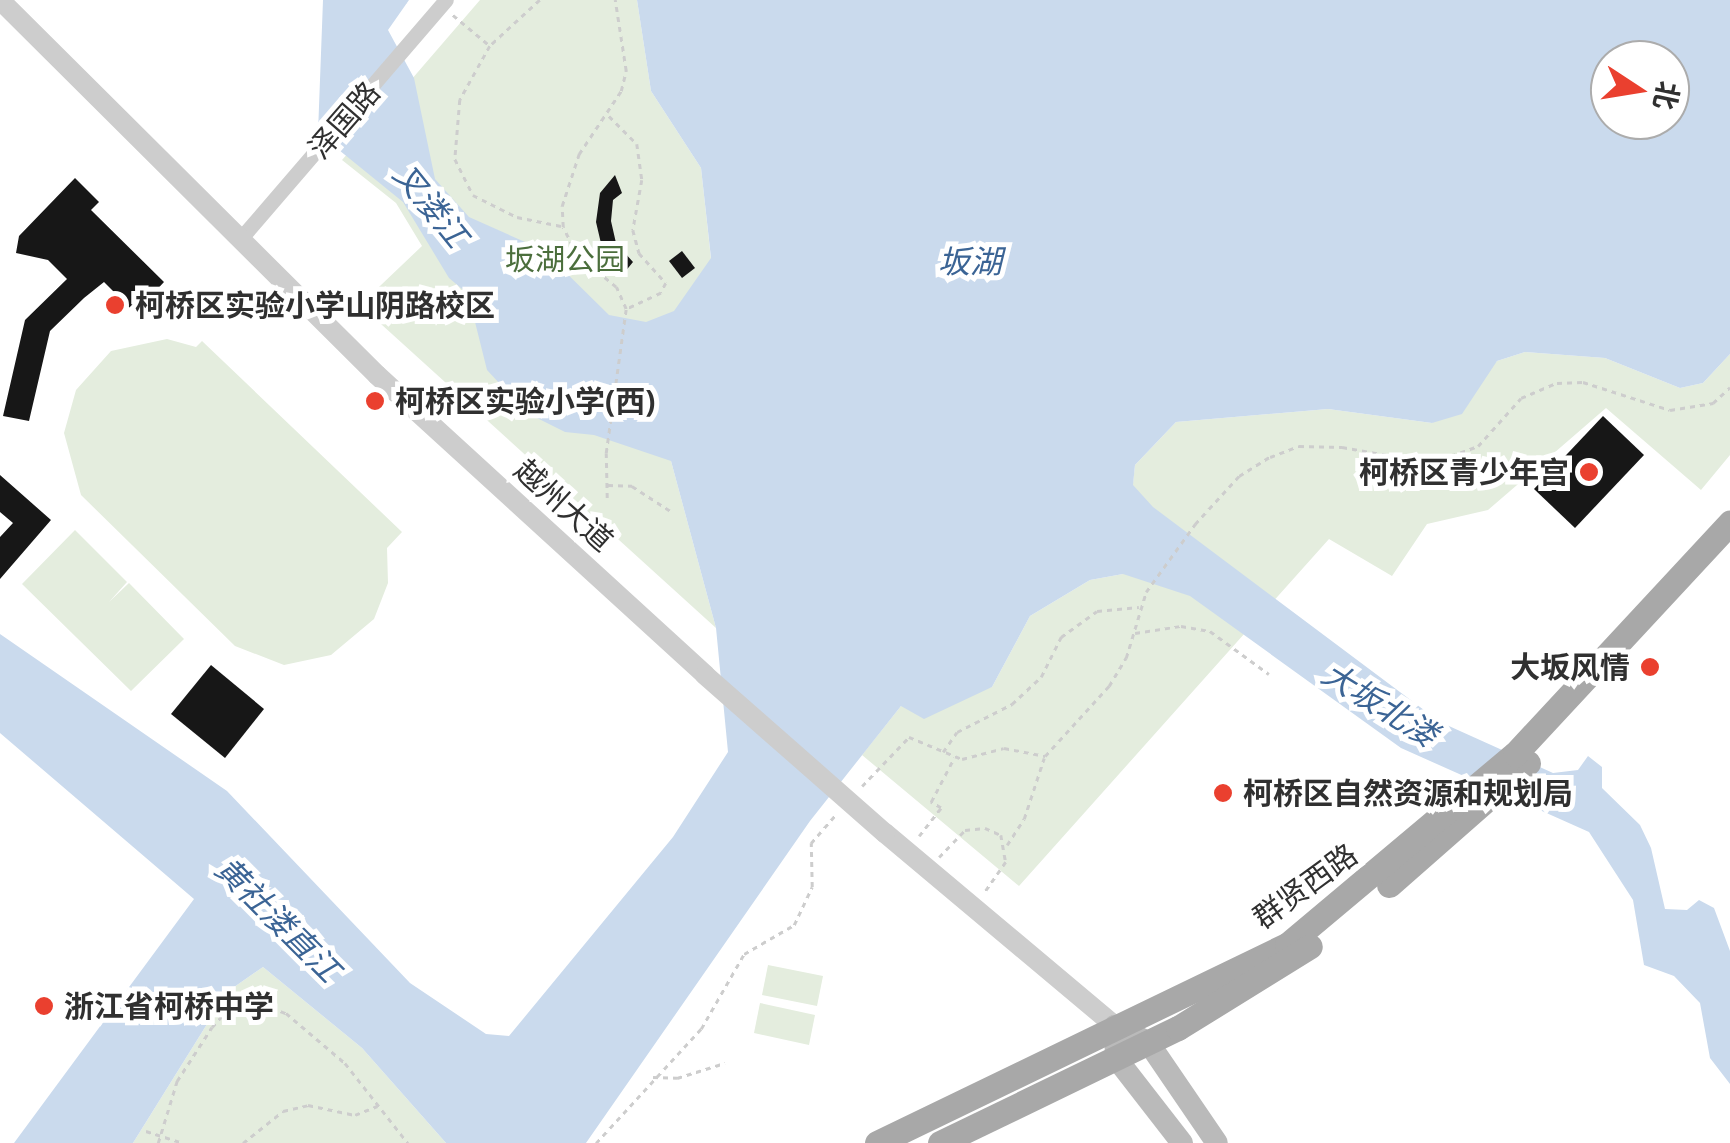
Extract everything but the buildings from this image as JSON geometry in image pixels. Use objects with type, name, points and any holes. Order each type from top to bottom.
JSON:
[{"type":"main road","name":"群贤西路","points":[[1524,756],[1730,523]]},
{"type":"main road","name":"群贤西路","points":[[940,1143],[1148,1042],[1283,966],[1524,756],[1730,547]]},
{"type":"main road","name":"群贤西路","points":[[877,1143],[1287,944],[1488,789]]},
{"type":"main road","name":"越州大道","points":[[1115,1026],[1148,1042],[1217,1143]]},
{"type":"main road","points":[[1115,1026],[1116,1058],[1182,1143]]},
{"type":"street","name":"越州大道","points":[[0,0],[377,375],[885,833],[1115,1026]]},
{"type":"street","name":"泽国路","points":[[242,238],[444,3]]},
{"type":"path","points":[[540,0],[490,46],[460,100],[455,159],[474,195],[517,217],[564,227]]},
{"type":"path","points":[[607,498],[606,453],[626,309],[616,288],[577,255],[564,227],[567,182],[608,116],[626,72],[615,0]]},
{"type":"path","points":[[444,3],[490,46]]},
{"type":"path","points":[[608,116],[637,144],[642,180],[633,230],[639,253],[666,283],[661,293],[626,309]]},
{"type":"path","points":[[974,908],[1006,862],[1007,846],[1024,819],[1045,756],[1109,686],[1146,592],[1195,524],[1239,476],[1299,446],[1432,463],[1478,446],[1522,398],[1557,383],[1583,382],[1649,408],[1670,410],[1713,402],[1730,387]]},
{"type":"path","points":[[606,484],[632,486],[672,512]]},
{"type":"path","points":[[943,752],[957,732],[1012,704],[1041,677],[1061,636],[1097,612],[1140,607]]},
{"type":"path","points":[[1133,633],[1181,626],[1210,631],[1268,674]]},
{"type":"path","points":[[855,794],[909,737],[955,756],[1004,748],[1045,756]]},
{"type":"path","points":[[908,852],[940,808],[931,802],[955,756]]},
{"type":"path","points":[[596,1143],[652,1077],[701,1029],[744,954],[794,924],[806,908],[815,865],[811,843],[843,806]]},
{"type":"path","points":[[927,868],[965,830],[985,828],[1007,846]]},
{"type":"path","points":[[158,1143],[178,1081],[212,1027],[228,1009],[262,1004],[286,1013],[345,1063],[408,1143]]},
{"type":"path","points":[[652,1077],[677,1078],[724,1064]]},
{"type":"path","points":[[243,1143],[284,1112],[308,1105],[356,1115],[379,1106]]},
{"type":"path","points":[[146,1131],[182,1143]]},
{"type":"green space","name":"坂湖公园","points":[[480,0],[637,0],[651,91],[701,168],[711,259],[671,461],[716,628],[360,305],[422,246],[396,203],[342,160]]},
{"type":"green space","points":[[167,339],[196,347],[202,341],[402,532],[387,548],[388,583],[374,619],[331,655],[284,665],[235,646],[81,495],[64,433],[76,390],[111,351]]},
{"type":"green space","points":[[1525,352],[1605,358],[1680,388],[1703,383],[1730,354],[1730,455],[1701,490],[1606,408],[1488,510],[1427,524],[1392,576],[1329,539],[1019,886],[862,755],[901,706],[992,687],[1030,616],[1090,580],[1123,574],[1135,465],[1176,422],[1328,409],[1432,423],[1497,361]]},
{"type":"green space","points":[[75,530],[127,582],[109,602],[129,583],[184,639],[131,691],[22,584]]},
{"type":"green space","points":[[768,965],[823,976],[817,1006],[762,995]]},
{"type":"green space","points":[[263,967],[362,1048],[446,1143],[133,1143],[227,992]]},
{"type":"green space","points":[[760,1003],[815,1015],[809,1045],[754,1033]]},
{"type":"water","name":"坂湖","points":[[323,0],[409,0],[388,30],[414,78],[435,179],[469,217],[543,250],[609,315],[646,322],[674,311],[711,258],[701,168],[651,91],[637,0],[1730,0],[1730,354],[1703,383],[1680,388],[1605,358],[1525,352],[1497,361],[1462,414],[1432,423],[1328,409],[1176,422],[1135,465],[1133,485],[1153,507],[1440,722],[1553,773],[1578,770],[1588,756],[1602,767],[1602,788],[1640,825],[1651,848],[1665,909],[1687,910],[1699,900],[1714,908],[1730,951],[1730,1084],[1710,1058],[1700,1003],[1674,976],[1644,965],[1633,900],[1589,832],[1401,748],[1190,596],[1123,574],[1090,580],[1030,616],[992,687],[924,719],[901,706],[810,821],[586,1143],[446,1143],[362,1048],[263,967],[227,992],[133,1143],[14,1143],[194,899],[0,733],[0,634],[227,791],[410,983],[486,1034],[509,1036],[673,837],[728,752],[716,628],[671,461],[594,435],[565,432],[527,413],[487,370],[468,294],[449,278],[403,202],[318,133]]},
{"type":"place","name":"柯桥区实验小学山阴路校区","points":[[115,305]]},
{"type":"place","name":"柯桥区实验小学(西)","points":[[375,401]]},
{"type":"place","name":"柯桥区青少年宫","points":[[1589,472]]},
{"type":"place","name":"大坂风情","points":[[1650,667]]},
{"type":"place","name":"柯桥区自然资源和规划局","points":[[1223,793]]},
{"type":"place","name":"浙江省柯桥中学","points":[[44,1006]]},
{"type":"water label","name":"叉溇江","points":[[431,205]]},
{"type":"water label","name":"大坂北溇","points":[[1380,704]]},
{"type":"water label","name":"黄社溇直江","points":[[278,919]]}]
